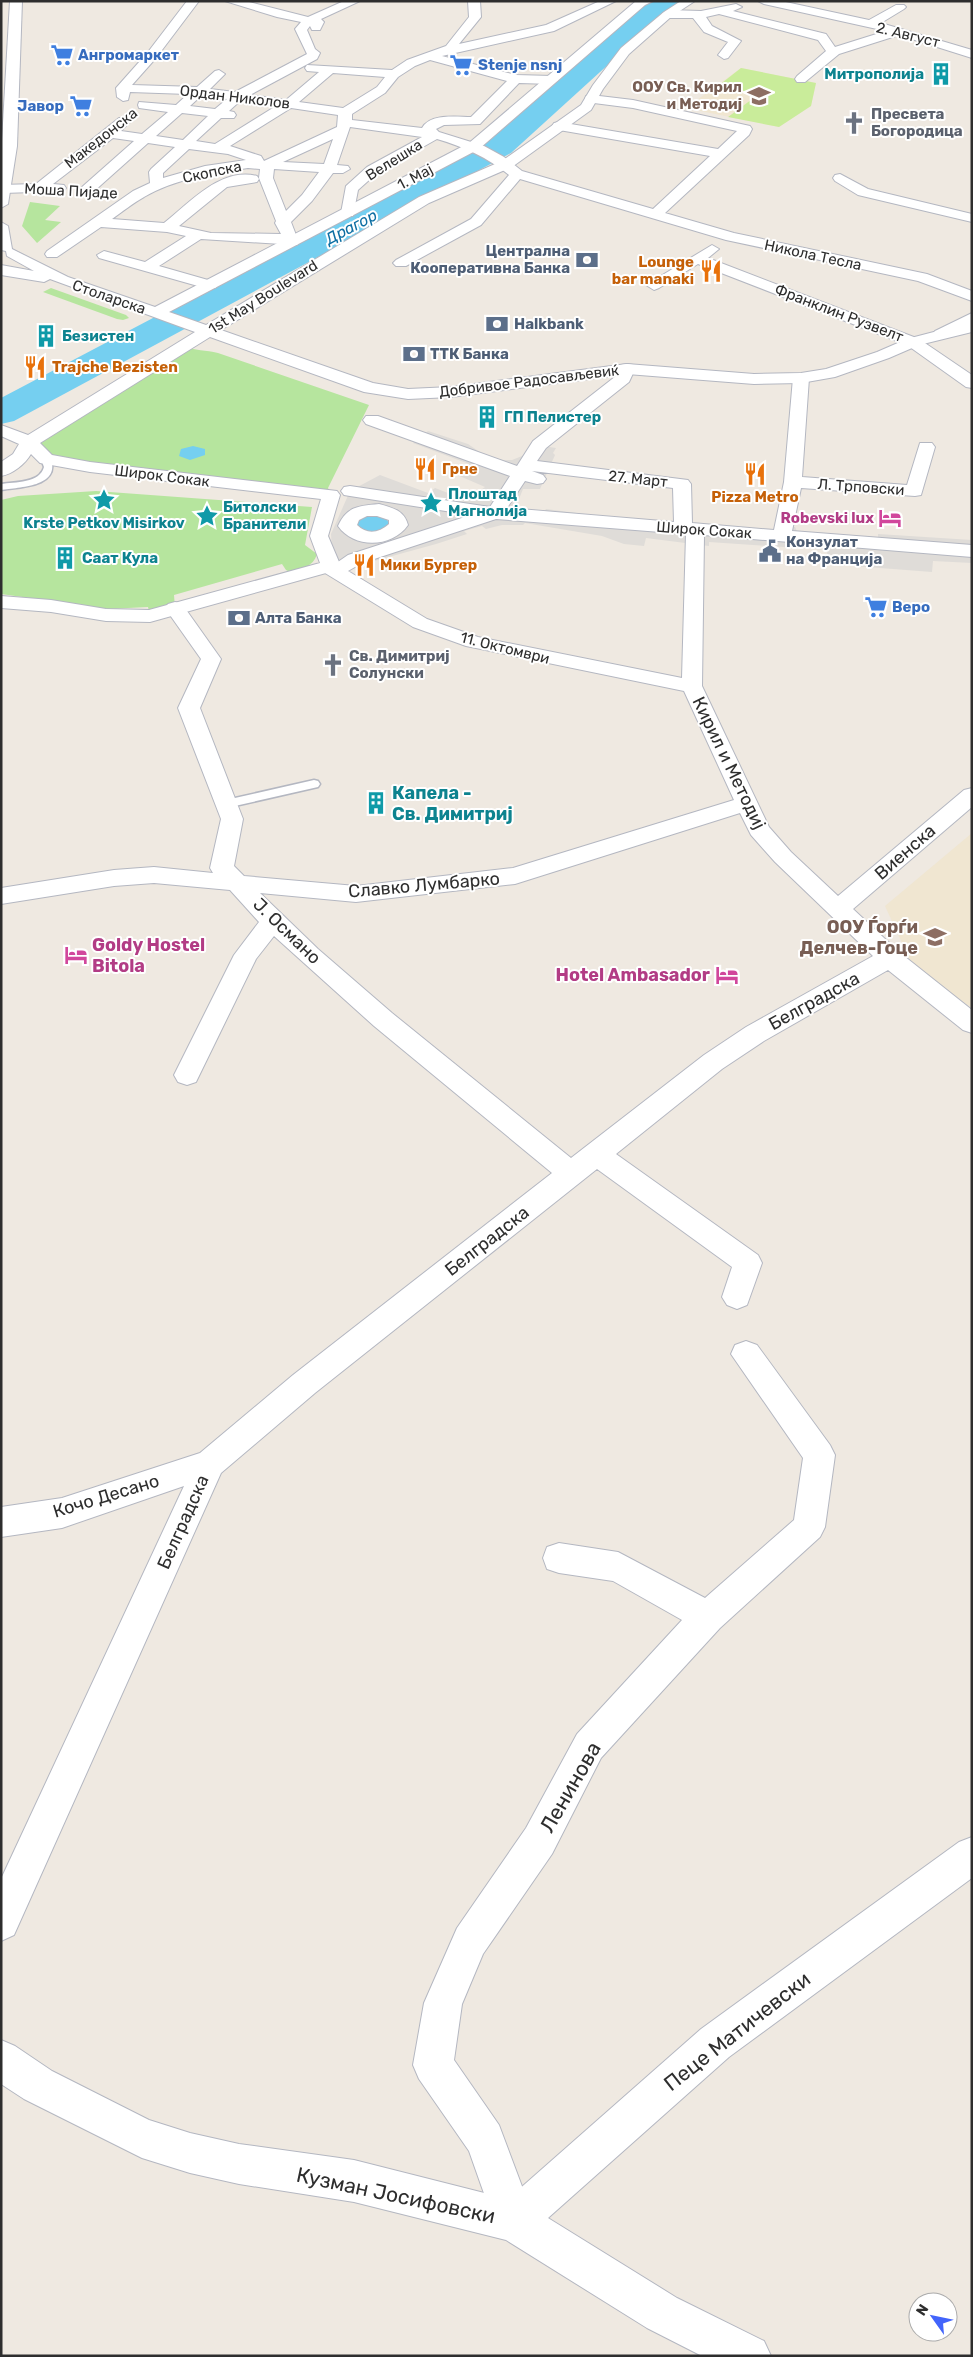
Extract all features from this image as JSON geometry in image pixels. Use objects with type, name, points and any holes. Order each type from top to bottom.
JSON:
[{"type":"street","points":[[1,204],[16,1]]},
{"type":"street","points":[[125,120],[120,111],[124,88],[122,88],[193,1]]},
{"type":"street","points":[[232,1],[281,15],[318,22],[316,28],[321,30],[325,39]]},
{"type":"street","points":[[52,254],[138,194],[236,96],[292,68],[314,54],[310,51],[301,29],[310,20],[354,1]]},
{"type":"street","points":[[452,48],[452,45],[475,17],[474,1]]},
{"type":"street","points":[[292,68],[394,74],[411,63],[452,48],[462,48],[550,28],[610,1]]},
{"type":"street","name":"1st May Boulevard","points":[[1,471],[20,457],[29,442],[200,328],[424,200],[507,166],[586,107],[597,88],[625,51],[668,14],[689,1]]},
{"type":"street","points":[[668,14],[701,15],[757,1]]},
{"type":"street","name":"2. Август","points":[[764,1],[896,31],[947,44],[972,54]]},
{"type":"street","name":"1. Мај","points":[[159,314],[292,242],[477,148],[641,2]]},
{"type":"street","name":"2. Август","points":[[869,25],[900,7]]},
{"type":"street","points":[[719,11],[822,37],[833,52]]},
{"type":"street","points":[[701,15],[699,19],[708,29],[735,42],[724,55]]},
{"type":"street","points":[[801,79],[833,52],[862,42],[879,39],[896,31]]},
{"type":"street","name":"2. Август","points":[[947,44],[964,37]]},
{"type":"street","points":[[431,57],[516,79],[552,80]]},
{"type":"street","points":[[137,70],[156,71]]},
{"type":"street","points":[[218,148],[290,103],[329,70]]},
{"type":"street","points":[[87,190],[199,91],[224,75],[201,74]]},
{"type":"street","name":"Скопска","points":[[267,171],[344,122],[380,90],[394,74]]},
{"type":"street","points":[[248,77],[268,79]]},
{"type":"street","name":"Велешка","points":[[348,213],[351,189],[372,170],[435,129],[476,121],[516,79]]},
{"type":"street","name":"Ордан Николов","points":[[124,88],[199,91],[290,103],[344,122],[435,129],[477,148],[507,166]]},
{"type":"street","name":"Македонска","points":[[41,187],[68,164],[110,134],[160,89]]},
{"type":"street","points":[[380,90],[388,105]]},
{"type":"street","points":[[592,99],[632,104],[745,129],[722,154],[654,216]]},
{"type":"street","points":[[144,105],[288,121]]},
{"type":"street","points":[[408,117],[435,129]]},
{"type":"street","points":[[282,223],[307,198],[329,168],[344,122],[315,126]]},
{"type":"street","points":[[560,126],[722,154]]},
{"type":"street","points":[[110,134],[218,148],[241,153],[267,171],[282,223],[292,242]]},
{"type":"street","points":[[68,164],[134,170],[156,178]]},
{"type":"street","name":"Скопска","points":[[156,178],[248,164],[267,171],[329,168],[372,170]]},
{"type":"street","points":[[400,262],[476,222],[507,166]]},
{"type":"street","name":"Никола Тесла","points":[[507,166],[654,216],[731,237],[922,277],[972,296]]},
{"type":"street","points":[[167,228],[222,184],[267,171]]},
{"type":"street","points":[[840,178],[863,192],[972,218]]},
{"type":"street","name":"Моша Пијаде","points":[[3,189],[41,187],[138,194]]},
{"type":"street","points":[[98,222],[167,228],[198,235],[280,238],[292,242]]},
{"type":"street","points":[[1,226],[10,260],[1,265]]},
{"type":"street","points":[[149,266],[198,235]]},
{"type":"street","points":[[654,285],[731,237]]},
{"type":"street","name":"Столарска","points":[[7,248],[63,280],[200,328]]},
{"type":"street","points":[[104,255],[149,266],[210,285]]},
{"type":"street","name":"Франклин Рузвелт","points":[[697,259],[913,342],[972,383]]},
{"type":"street","name":"Столарска","points":[[1,270],[63,280]]},
{"type":"street","points":[[941,334],[972,318]]},
{"type":"street","name":"Добривое Радосављевиќ","points":[[200,328],[385,392],[408,394],[451,392],[627,369],[754,379],[801,378],[829,373],[883,355],[913,342],[972,327]]},
{"type":"street","points":[[1,602],[51,606],[106,615],[150,616],[335,567],[389,541],[495,513],[539,445],[623,378],[627,369]]},
{"type":"street","name":"Л. Трповски","points":[[782,536],[793,482],[801,378]]},
{"type":"street","points":[[372,420],[524,469]]},
{"type":"street","points":[[1,430],[29,442],[46,459]]},
{"type":"street","name":"Л. Трповски","points":[[793,482],[915,491],[926,448]]},
{"type":"street","name":"Широк Сокак","points":[[46,459],[90,467],[331,495],[319,536],[335,567]]},
{"type":"street","name":"27. Март","points":[[524,469],[546,475],[682,484],[689,530]]},
{"type":"street","name":"Широк Сокак","points":[[350,491],[383,503],[689,530],[972,551]]},
{"type":"street","points":[[350,530],[347,526],[351,517],[383,503],[399,521],[389,541]]},
{"type":"street","points":[[331,534],[350,530],[365,537],[389,541]]},
{"type":"street","name":"Кирил и Методиј","points":[[689,530],[692,686],[759,830],[783,857],[890,958],[972,1024]]},
{"type":"street","name":"11. Октомври","points":[[335,567],[420,623],[473,642],[692,686]]},
{"type":"street","name":"Ј. Османо","points":[[175,608],[211,659],[189,708],[232,819],[222,868],[238,882],[273,921],[417,1048],[572,1174]]},
{"type":"street","name":"Виенска","points":[[838,909],[972,795]]},
{"type":"street","name":"Славко Лумбарко","points":[[1,896],[114,878],[154,875],[356,894],[515,876],[747,803]]},
{"type":"street","points":[[187,1075],[246,956],[273,921]]},
{"type":"street","name":"Белградска","points":[[1,1922],[210,1463],[304,1384],[714,1062],[754,1034],[890,958]]},
{"type":"street","points":[[596,1154],[748,1263],[737,1297]]},
{"type":"street","name":"Ленинова","points":[[514,2221],[485,2139],[433,2065],[443,2002],[470,1941],[539,1841],[589,1746],[708,1618],[809,1527],[819,1455],[746,1354]]},
{"type":"street","name":"Кочо Десано","points":[[1,1522],[62,1513],[210,1463]]},
{"type":"street","points":[[559,1558],[618,1567],[708,1618]]},
{"type":"street","name":"Пеце Матичевски","points":[[514,2221],[715,2043],[972,1855]]},
{"type":"street","name":"Кузман Јосифовски","points":[[1,2060],[38,2085],[142,2138],[190,2153],[240,2164],[354,2181],[514,2221],[662,2313],[749,2356]]},
{"type":"lane","points":[[1,487],[26,483],[45,476],[50,472],[51,467],[46,459]]},
{"type":"lane","points":[[226,804],[314,784]]},
{"type":"shaded area","name":"ООУ Св. Кирил и Методиј","points":[[741,68],[816,83],[811,106],[779,127],[686,108]]},
{"type":"shaded area","points":[[428,431],[468,444],[487,457],[504,460],[512,460],[522,456],[537,445],[556,448],[553,453],[555,455],[540,489],[523,489],[515,509],[543,513],[546,509],[615,518],[786,531],[787,526],[795,527],[798,534],[878,539],[878,534],[972,540],[972,563],[933,561],[932,572],[828,564],[827,550],[709,542],[709,546],[646,538],[644,546],[624,544],[602,536],[525,523],[523,525],[502,525],[486,529],[482,526],[464,531],[467,534],[436,544],[345,569],[332,550],[331,534],[350,491],[380,475],[428,493],[435,488],[466,500],[485,487],[455,474],[469,464],[413,443]]},
{"type":"shaded area","name":"ООУ Ѓорѓи Делчев-Гоце","points":[[972,833],[972,1008],[913,967],[885,906]]},
{"type":"green space","name":"ООУ Св. Кирил и Методиј","points":[[741,68],[816,83],[811,106],[779,127],[728,117],[759,94],[718,86]]},
{"type":"green space","points":[[30,202],[60,206],[45,220],[61,222],[37,243],[22,226]]},
{"type":"green space","points":[[51,288],[126,315],[129,318],[117,319],[43,292]]},
{"type":"green space","points":[[183,346],[218,353],[369,405],[328,488],[331,495],[46,459],[29,442]]},
{"type":"green space","points":[[96,491],[312,507],[305,545],[317,554],[310,565],[299,570],[290,572],[282,564],[174,595],[175,608],[150,616],[148,607],[108,609],[1,594],[1,500],[18,496]]},
{"type":"water","points":[[193,446],[205,449],[205,455],[190,460],[179,456],[181,449]]},
{"type":"water","points":[[365,516],[385,517],[389,523],[388,526],[372,532],[356,526],[357,520]]},
{"type":"waterway","name":"Драгор","points":[[1,413],[500,147],[646,16],[673,1]]},
{"type":"place","name":"Ангромаркет","points":[[62,55]]},
{"type":"place","name":"Stenje nsnj","points":[[461,65]]},
{"type":"place","name":"Митрополија","points":[[941,74]]},
{"type":"place","name":"ООУ Св. Кирил и Методиј","points":[[759,96]]},
{"type":"place","name":"Јавор","points":[[81,106]]},
{"type":"place","name":"Пресвета Богородица","points":[[854,123]]},
{"type":"place","name":"Централна Кооперативна Банка","points":[[587,260]]},
{"type":"place","name":"Lounge bar manaki","points":[[711,271]]},
{"type":"place","name":"Halkbank","points":[[497,324]]},
{"type":"place","name":"Безистен","points":[[46,336]]},
{"type":"place","name":"ТТК Банка","points":[[414,354]]},
{"type":"place","name":"Trajche Bezisten","points":[[35,367]]},
{"type":"place","name":"ГП Пелистер","points":[[487,417]]},
{"type":"place","name":"Грне","points":[[425,469]]},
{"type":"place","name":"Pizza Metro","points":[[755,474]]},
{"type":"place","name":"Krste Petkov Misirkov","points":[[104,500]]},
{"type":"place","name":"Плоштад Магнолија","points":[[431,503]]},
{"type":"place","name":"Битолски Бранители","points":[[207,516]]},
{"type":"place","name":"Robevski lux","points":[[890,518]]},
{"type":"place","name":"Конзулат на Франција","points":[[770,551]]},
{"type":"place","name":"Саат Кула","points":[[65,558]]},
{"type":"place","name":"Мики Бургер","points":[[364,565]]},
{"type":"place","name":"Веро","points":[[876,607]]},
{"type":"place","name":"Алта Банка","points":[[239,618]]},
{"type":"place","name":"Св. Димитриј Солунски","points":[[333,665]]},
{"type":"place","name":"Капела - Св. Димитриј","points":[[376,803]]},
{"type":"place","name":"ООУ Ѓорѓи Делчев-Гоце","points":[[935,937]]},
{"type":"place","name":"Goldy Hostel Bitola","points":[[76,955]]},
{"type":"place","name":"Hotel Ambasador","points":[[727,975]]}]
